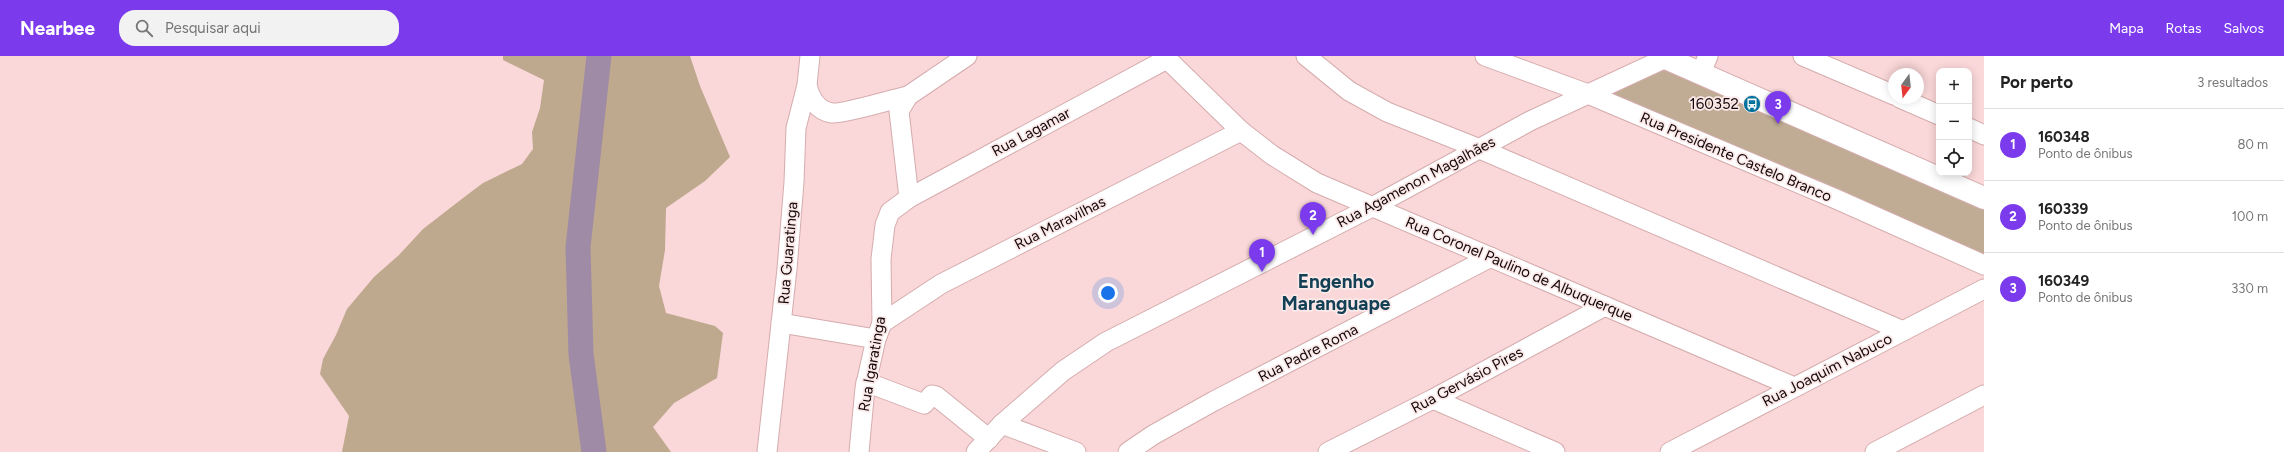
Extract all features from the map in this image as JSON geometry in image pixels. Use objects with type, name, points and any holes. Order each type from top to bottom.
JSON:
[{"type":"main road","points":[[1664,57],[1704,65],[1984,198]]},
{"type":"street","name":"Rua Guaratinga","points":[[767,452],[794,182],[796,128],[807,85],[810,56]]},
{"type":"street","points":[[807,85],[810,97],[817,106],[834,113],[908,96],[967,56]]},
{"type":"street","points":[[1306,56],[1349,91],[1388,112],[1480,149],[1903,331]]},
{"type":"street","name":"Rua Presidente Castelo Branco","points":[[1485,56],[1588,94],[1836,199],[1984,265]]},
{"type":"street","points":[[1803,56],[1888,92]]},
{"type":"street","name":"Rua Agamenon Magalhães","points":[[982,445],[1002,424],[1063,371],[1106,342],[1372,207],[1530,121],[1664,57]]},
{"type":"street","name":"Rua Coronel Paulino de Albuquerque","points":[[1166,58],[1241,131],[1272,155],[1317,183],[1794,387]]},
{"type":"street","name":"Rua Lagamar","points":[[902,202],[1166,58]]},
{"type":"street","points":[[902,202],[899,111],[908,96]]},
{"type":"street","points":[[1914,104],[1936,114]]},
{"type":"street","points":[[1972,129],[1984,135]]},
{"type":"street","name":"Rua Maravilhas","points":[[879,331],[940,284],[1241,131]]},
{"type":"street","name":"Rua Igaratinga","points":[[859,452],[866,382],[879,331],[883,236],[887,216],[902,202]]},
{"type":"street","name":"Rua Padre Roma","points":[[1128,452],[1153,435],[1214,401],[1491,257]]},
{"type":"street","name":"Rua Joaquim Nabuco","points":[[1670,452],[1984,289]]},
{"type":"street","name":"Rua Gervásio Pires","points":[[1328,452],[1433,399],[1605,306]]},
{"type":"street","points":[[781,323],[879,331]]},
{"type":"street","points":[[866,382],[924,404],[932,395],[936,396],[982,445]]},
{"type":"street","points":[[1876,452],[1984,395]]},
{"type":"street","points":[[1433,399],[1555,452]]},
{"type":"street","points":[[1002,424],[1076,452]]},
{"type":"shaded area","points":[[503,56],[690,56],[700,86],[730,157],[705,181],[666,208],[665,250],[659,286],[666,313],[715,326],[723,333],[717,378],[674,403],[653,427],[671,452],[342,452],[349,416],[320,374],[323,359],[336,335],[347,309],[374,277],[399,255],[423,229],[483,183],[522,164],[533,149],[532,132],[540,108],[544,80],[503,60]]},
{"type":"shaded area","points":[[1666,58],[1984,198],[1984,262],[1597,95]]},
{"type":"waterway","points":[[594,452],[581,354],[578,247],[599,56]]},
{"type":"place","name":"160352","points":[[1752,104]]},
{"type":"place","name":"160349","points":[[1778,124]]},
{"type":"place","name":"160339","points":[[1313,235]]},
{"type":"place","name":"160348","points":[[1262,272]]},
{"type":"district","name":"Engenho Maranguape","points":[[1336,292]]}]
